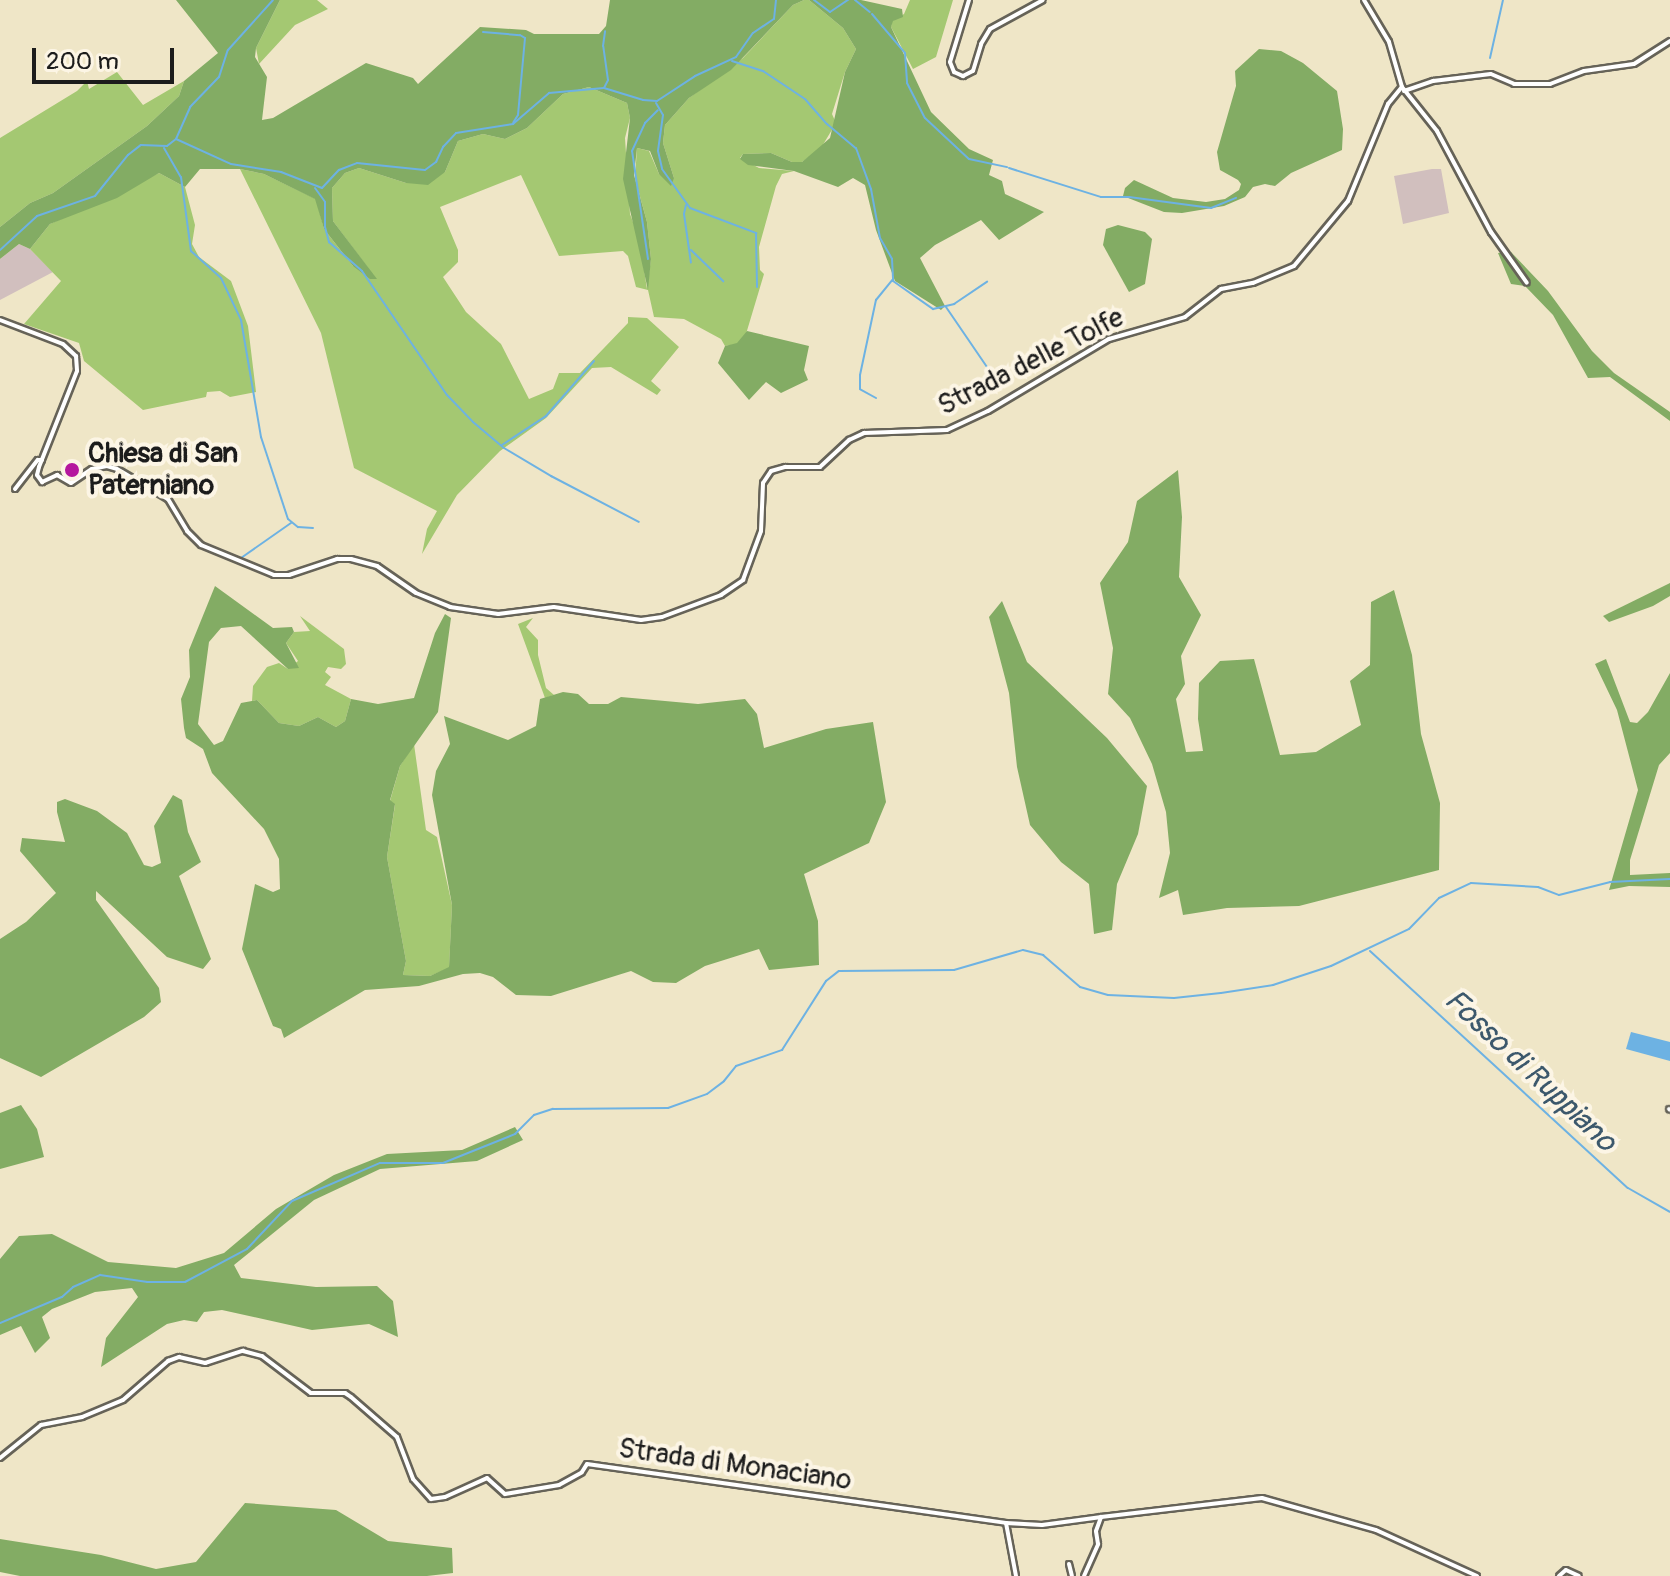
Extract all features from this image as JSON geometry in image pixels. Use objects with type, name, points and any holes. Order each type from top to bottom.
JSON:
[{"type":"street","points":[[969,0],[950,62],[960,75],[973,71],[982,40],[992,27],[1043,0]]},
{"type":"street","points":[[1364,0],[1389,42],[1403,89],[1437,131],[1491,232],[1527,283]]},
{"type":"street","points":[[1403,89],[1433,81],[1491,74],[1514,84],[1550,84],[1584,71],[1634,64],[1670,41]]},
{"type":"street","name":"Strada delle Tolfe","points":[[42,460],[37,475],[42,482],[57,475],[71,483],[92,469],[107,466],[117,469],[168,499],[187,531],[201,545],[265,573],[289,575],[337,559],[351,559],[377,566],[416,593],[450,607],[498,614],[554,607],[641,620],[662,617],[721,595],[743,580],[761,531],[763,483],[771,471],[824,465],[849,440],[868,432],[938,432],[952,428],[1000,404],[1109,339],[1185,317],[1221,289],[1253,283],[1294,266],[1348,201],[1388,104],[1403,89]]},
{"type":"street","points":[[0,320],[63,344],[76,356],[73,383],[42,460],[38,460],[15,489]]},
{"type":"street","name":"Strada di Monaciano","points":[[0,1458],[41,1425],[82,1417],[123,1400],[168,1361],[179,1357],[205,1363],[243,1351],[262,1356],[311,1393],[345,1393],[351,1397],[397,1437],[413,1479],[431,1499],[445,1497],[487,1478],[505,1494],[559,1485],[582,1472],[587,1464],[1006,1523]]},
{"type":"street","points":[[1016,1576],[1006,1523],[1042,1525],[1274,1499],[1376,1530],[1477,1576]]},
{"type":"street","points":[[1084,1576],[1098,1544],[1096,1531],[1101,1517]]},
{"type":"street","points":[[1069,1564],[1072,1576]]},
{"type":"street","points":[[1559,1576],[1566,1570],[1579,1576]]},
{"type":"shaded area","points":[[1441,169],[1449,213],[1403,224],[1394,176]]},
{"type":"shaded area","points":[[19,244],[30,249],[53,272],[0,300],[0,259]]},
{"type":"green space","points":[[176,0],[280,0],[256,48],[255,57],[267,77],[262,120],[273,118],[366,63],[413,78],[418,84],[480,27],[526,30],[534,34],[599,34],[606,26],[610,0],[804,0],[793,5],[731,70],[689,98],[665,125],[663,143],[674,178],[671,186],[659,174],[650,151],[637,148],[634,175],[647,222],[651,259],[648,290],[623,179],[630,118],[627,103],[589,87],[563,94],[527,128],[505,139],[483,134],[458,141],[445,172],[428,185],[406,183],[359,168],[345,173],[332,188],[333,221],[377,279],[370,279],[353,266],[324,229],[315,199],[264,174],[240,169],[200,169],[185,187],[159,173],[117,198],[50,224],[30,249],[19,244],[0,259],[0,227],[30,203],[53,193],[147,126],[179,96],[184,81],[218,53]]},
{"type":"green space","points":[[280,0],[317,0],[328,9],[295,25],[259,64],[256,48]]},
{"type":"green space","points":[[809,0],[843,28],[856,49],[832,114],[836,123],[821,148],[802,162],[792,162],[771,153],[743,154],[740,158],[759,168],[794,171],[782,174],[776,186],[759,247],[760,270],[764,274],[746,334],[737,344],[725,346],[721,339],[684,319],[654,317],[648,290],[636,287],[628,256],[623,251],[559,256],[521,175],[440,207],[458,250],[458,262],[443,277],[466,312],[501,344],[529,399],[553,389],[559,373],[580,373],[628,323],[628,317],[647,318],[679,347],[651,381],[661,390],[657,395],[611,367],[592,368],[546,418],[500,451],[457,495],[422,554],[427,529],[437,511],[354,468],[321,333],[240,169],[264,174],[316,199],[324,229],[353,266],[368,268],[333,221],[332,188],[345,173],[359,168],[406,183],[445,172],[458,141],[483,134],[505,139],[527,128],[563,94],[589,87],[627,103],[630,118],[625,138],[630,214],[639,238],[647,289],[651,259],[647,222],[635,178],[637,148],[649,151],[659,174],[674,178],[663,143],[665,125],[689,98],[743,58],[793,5]]},
{"type":"green space","points":[[809,0],[861,0],[902,9],[903,17],[893,21],[891,27],[931,112],[969,149],[993,160],[989,175],[1002,181],[1005,194],[1044,212],[999,240],[981,220],[935,245],[920,258],[945,306],[941,310],[895,281],[876,230],[865,185],[853,178],[838,187],[794,171],[748,165],[740,159],[743,154],[771,153],[792,162],[802,162],[830,138],[845,72],[856,49],[843,28]]},
{"type":"green space","points":[[910,0],[953,0],[936,57],[913,69],[891,27],[892,21],[904,14]]},
{"type":"green space","points":[[1259,49],[1281,51],[1303,63],[1337,91],[1343,129],[1342,150],[1291,173],[1275,186],[1265,184],[1253,187],[1245,197],[1224,206],[1182,213],[1164,212],[1123,196],[1125,188],[1134,180],[1173,198],[1206,202],[1225,199],[1239,190],[1241,184],[1238,180],[1220,170],[1217,152],[1236,86],[1235,71]]},
{"type":"green space","points":[[117,72],[143,105],[184,81],[179,96],[147,126],[53,193],[30,203],[0,227],[0,138],[77,91],[87,81],[89,89]]},
{"type":"green space","points":[[159,173],[185,187],[195,225],[192,244],[199,257],[231,281],[248,326],[256,392],[230,397],[220,391],[207,392],[206,397],[143,410],[84,361],[79,343],[24,324],[61,281],[30,249],[50,224]]},
{"type":"green space","points":[[1118,225],[1145,232],[1152,239],[1145,284],[1129,292],[1103,245],[1106,229]]},
{"type":"green space","points":[[1511,252],[1548,291],[1592,351],[1614,373],[1670,412],[1670,421],[1610,377],[1588,378],[1553,315],[1525,286],[1511,284],[1498,253]]},
{"type":"green space","points":[[747,331],[809,346],[804,370],[808,380],[781,393],[766,382],[749,400],[718,363],[725,346],[737,343]]},
{"type":"green space","points":[[1178,470],[1182,517],[1179,577],[1201,615],[1181,656],[1185,684],[1176,699],[1186,752],[1203,751],[1198,719],[1199,683],[1220,661],[1254,659],[1280,755],[1316,752],[1361,725],[1350,681],[1370,665],[1371,602],[1394,590],[1412,655],[1421,734],[1440,803],[1439,870],[1299,906],[1227,908],[1183,915],[1178,890],[1159,898],[1170,853],[1166,812],[1152,764],[1130,718],[1108,694],[1113,648],[1100,583],[1128,542],[1137,501]]},
{"type":"green space","points":[[1670,583],[1670,596],[1653,606],[1609,622],[1603,616]]},
{"type":"green space","points":[[215,586],[273,628],[292,627],[294,632],[286,643],[299,668],[288,669],[241,626],[221,628],[209,642],[198,724],[214,745],[223,741],[241,703],[257,700],[279,723],[299,726],[318,717],[336,727],[345,721],[351,699],[378,704],[414,698],[435,633],[445,614],[451,618],[438,712],[400,766],[390,800],[395,804],[387,857],[406,961],[403,975],[430,976],[449,967],[452,905],[432,795],[436,771],[450,744],[444,716],[508,740],[536,726],[540,699],[563,692],[578,694],[589,704],[608,704],[621,697],[698,704],[745,699],[757,714],[764,748],[826,729],[873,722],[886,802],[869,843],[804,874],[818,921],[819,965],[769,970],[759,949],[705,966],[676,983],[653,982],[631,971],[551,996],[516,995],[493,977],[480,973],[463,974],[419,986],[365,990],[284,1038],[281,1029],[273,1026],[242,949],[255,884],[273,892],[280,889],[279,859],[264,829],[212,773],[203,749],[186,738],[184,728],[181,699],[190,677],[189,650]]},
{"type":"green space","points":[[1002,601],[1027,662],[1107,738],[1147,786],[1138,834],[1117,884],[1112,930],[1094,934],[1089,884],[1061,862],[1030,825],[1017,767],[1009,693],[989,617]]},
{"type":"green space","points":[[300,616],[344,649],[346,664],[341,669],[328,667],[325,672],[331,677],[325,685],[351,699],[345,721],[336,727],[318,717],[299,726],[279,723],[257,700],[252,701],[253,686],[267,667],[279,663],[288,669],[298,661],[286,643],[294,632],[310,631]]},
{"type":"green space","points":[[533,618],[526,627],[538,640],[538,655],[546,688],[554,695],[545,698],[518,624]]},
{"type":"green space","points":[[1606,659],[1630,722],[1637,723],[1648,712],[1670,673],[1670,753],[1659,765],[1630,860],[1630,875],[1670,873],[1670,887],[1629,886],[1609,890],[1638,790],[1617,710],[1595,664]]},
{"type":"green space","points":[[414,744],[426,830],[437,837],[452,905],[449,968],[430,976],[403,975],[406,961],[387,857],[395,805],[390,801],[400,766]]},
{"type":"green space","points":[[173,795],[182,800],[188,832],[201,862],[179,876],[211,959],[203,969],[167,957],[96,891],[96,900],[159,988],[161,1002],[144,1017],[41,1077],[0,1058],[0,939],[26,922],[56,893],[20,851],[22,838],[65,842],[57,802],[65,799],[97,811],[127,833],[144,865],[152,867],[161,863],[154,826]]},
{"type":"green space","points":[[21,1105],[37,1129],[44,1157],[0,1169],[0,1113]]},
{"type":"green space","points":[[515,1127],[523,1140],[477,1161],[380,1169],[314,1200],[234,1265],[241,1278],[316,1287],[377,1286],[393,1301],[398,1337],[369,1324],[312,1330],[222,1310],[204,1312],[197,1322],[184,1320],[167,1324],[101,1367],[106,1338],[138,1297],[132,1288],[95,1292],[52,1309],[42,1317],[50,1338],[35,1353],[21,1326],[0,1335],[0,1259],[19,1236],[52,1234],[108,1262],[176,1268],[224,1253],[276,1209],[334,1175],[387,1154],[462,1150]]},
{"type":"green space","points":[[245,1503],[336,1510],[388,1541],[452,1548],[453,1573],[427,1576],[20,1576],[0,1572],[0,1539],[101,1555],[156,1569],[196,1562]]},
{"type":"water","points":[[1631,1032],[1670,1042],[1670,1061],[1626,1049]]},
{"type":"waterway","points":[[176,139],[190,107],[219,77],[228,50],[273,0]]},
{"type":"waterway","points":[[0,250],[37,216],[95,196],[128,155],[141,145],[167,146],[176,139],[231,164],[281,172],[322,188],[339,170],[357,163],[425,170],[436,162],[443,147],[456,133],[513,124],[549,93],[604,88],[657,101],[695,76],[736,57],[753,33],[774,19],[776,0]]},
{"type":"waterway","points":[[814,0],[830,12],[848,0]]},
{"type":"waterway","points":[[855,0],[870,12]]},
{"type":"waterway","points":[[1490,58],[1503,0]]},
{"type":"waterway","points":[[872,14],[905,53],[907,83],[925,118],[969,159],[1007,167]]},
{"type":"waterway","points":[[604,88],[608,80],[603,46],[605,31]]},
{"type":"waterway","points":[[483,32],[525,38],[518,115],[513,123]]},
{"type":"waterway","points":[[732,61],[763,71],[805,99],[827,124],[856,148],[871,189],[880,238],[892,259],[893,281],[933,309],[954,304],[987,282]]},
{"type":"waterway","points":[[656,103],[663,115],[658,151],[662,169],[690,208],[756,233],[757,287]]},
{"type":"waterway","points":[[648,259],[632,151],[645,123],[658,110]]},
{"type":"waterway","points":[[164,148],[181,177],[191,251],[221,278],[241,320],[261,437],[288,519],[298,527],[313,528]]},
{"type":"waterway","points":[[1009,168],[1101,197],[1129,197],[1211,208],[1236,198]]},
{"type":"waterway","points":[[315,188],[325,202],[325,227],[329,242],[362,271],[447,395],[473,422],[504,448],[639,522]]},
{"type":"waterway","points":[[686,205],[684,214],[691,263]]},
{"type":"waterway","points":[[691,250],[723,281]]},
{"type":"waterway","points":[[876,398],[860,389],[860,375],[876,300],[892,280]]},
{"type":"waterway","points":[[946,307],[987,367]]},
{"type":"waterway","points":[[502,445],[546,416],[594,361]]},
{"type":"waterway","points":[[241,558],[291,523]]},
{"type":"waterway","points":[[0,1323],[62,1297],[73,1287],[100,1275],[147,1282],[185,1282],[247,1249],[292,1201],[380,1163],[443,1163],[515,1134],[534,1115],[553,1109],[668,1108],[707,1094],[724,1081],[736,1066],[782,1050],[826,981],[839,971],[954,970],[1023,950],[1043,955],[1080,987],[1108,995],[1174,998],[1221,993],[1273,985],[1331,966],[1409,929],[1439,898],[1471,883],[1538,887],[1559,895],[1610,882],[1670,879]]},
{"type":"waterway","name":"Fosso di Ruppiano","points":[[1370,951],[1628,1188],[1670,1212]]},
{"type":"place","name":"Chiesa di San Paterniano","points":[[72,470]]}]
